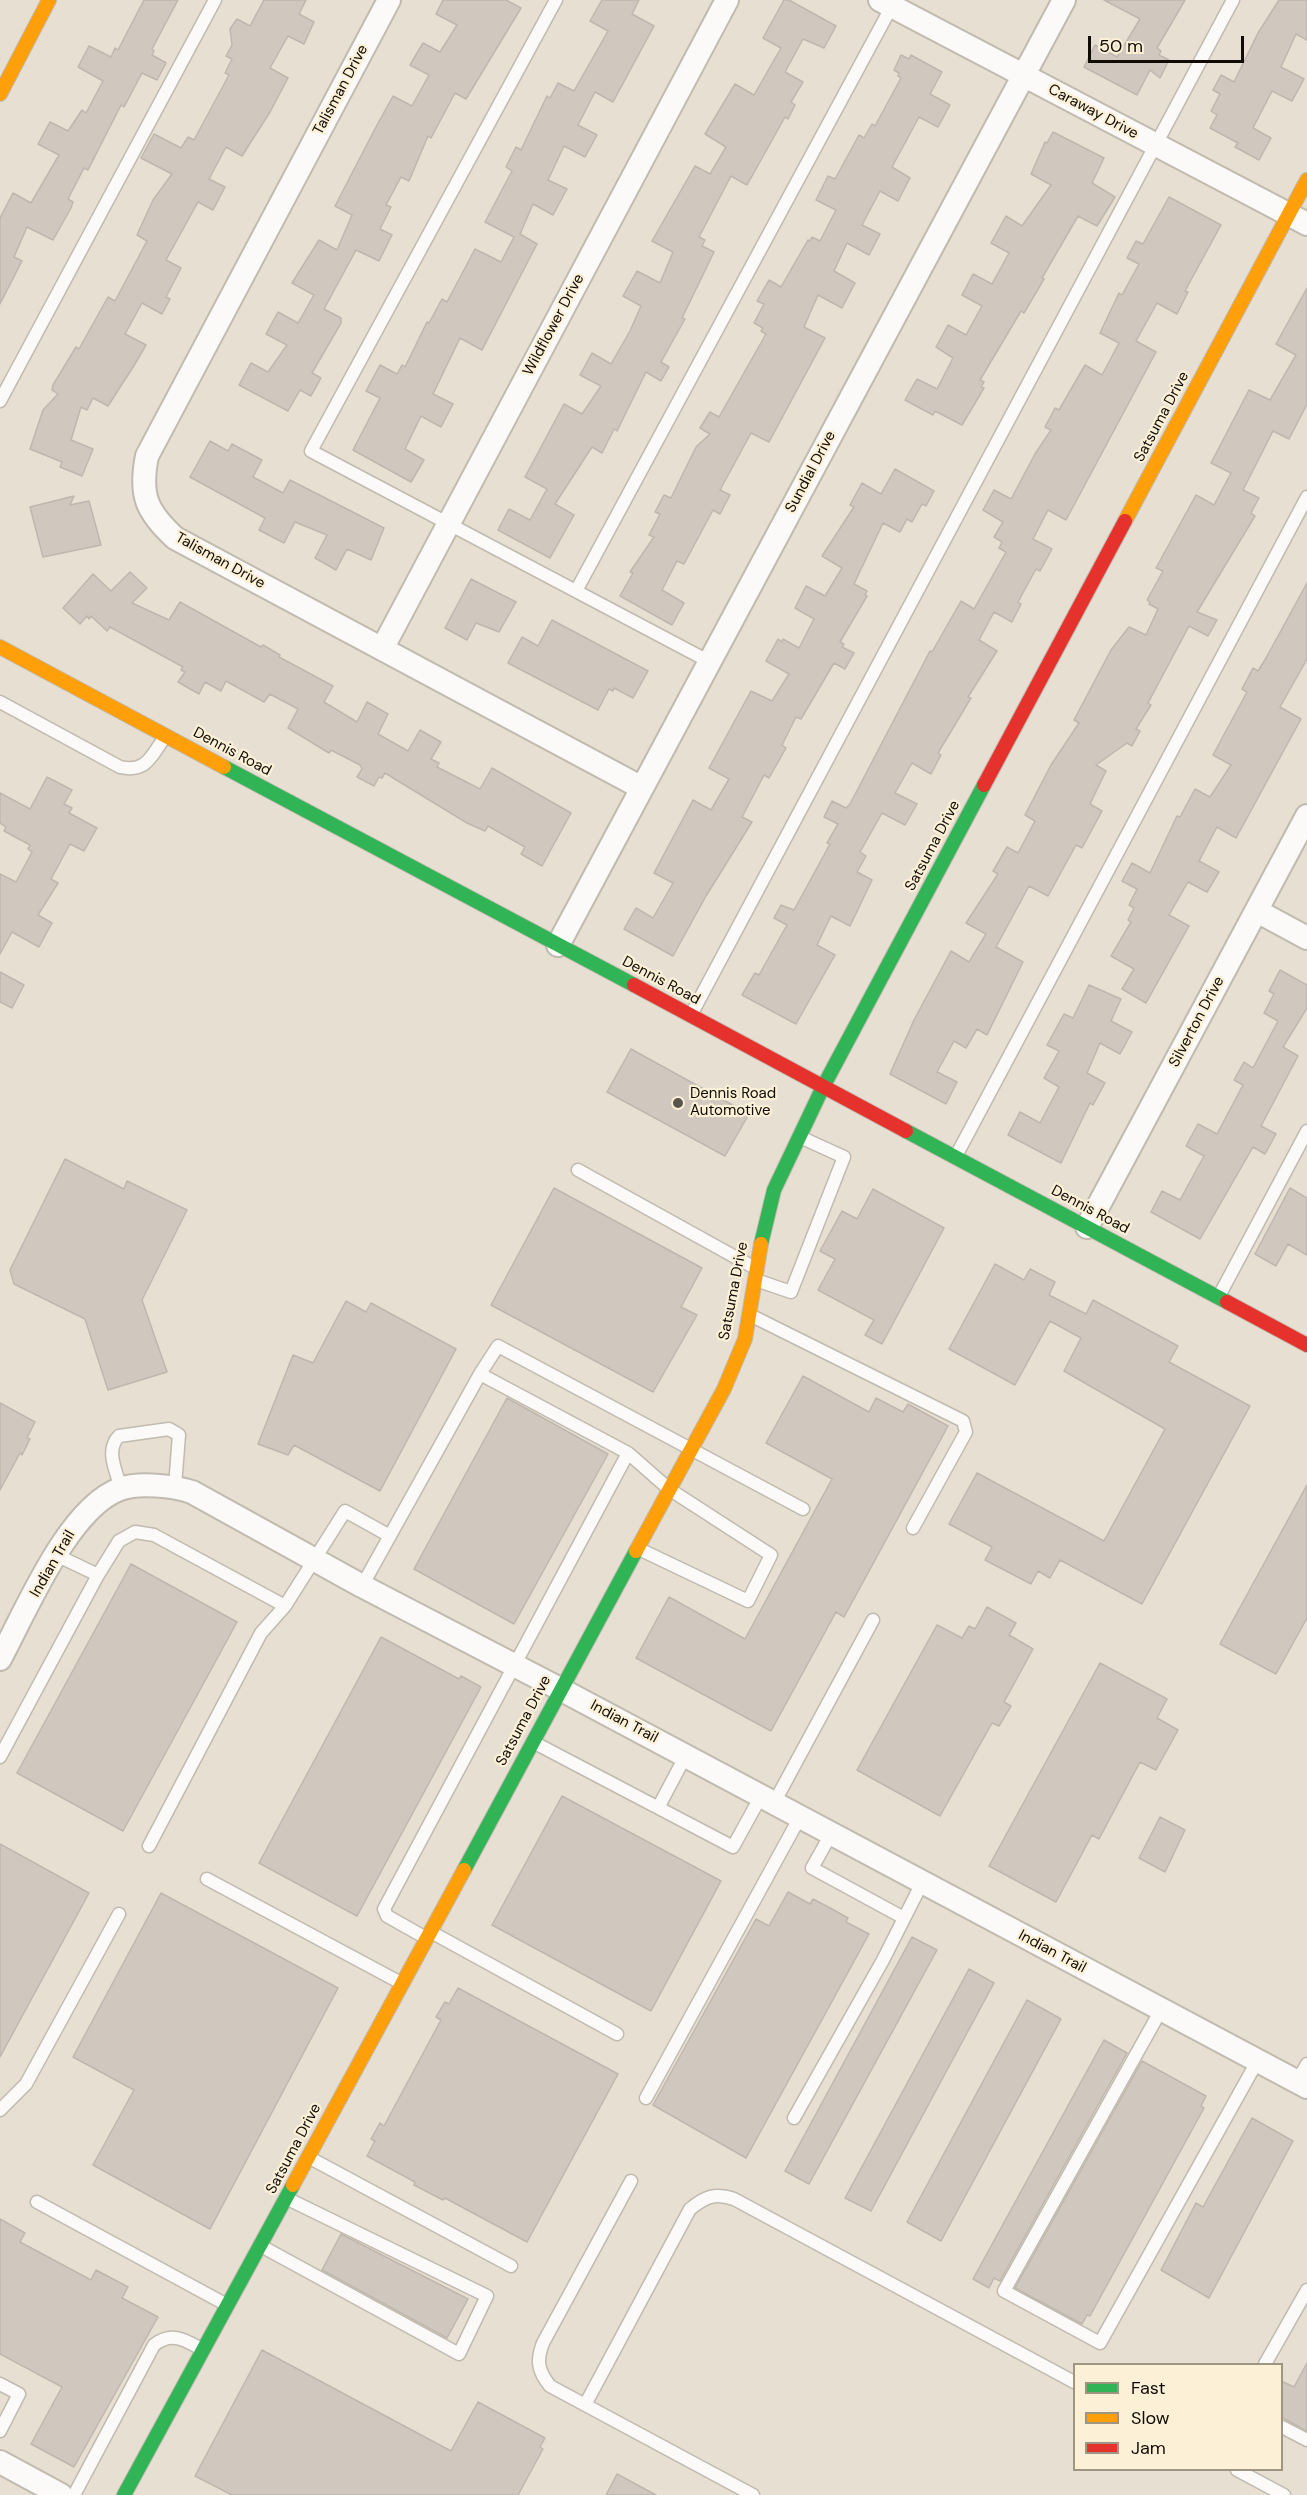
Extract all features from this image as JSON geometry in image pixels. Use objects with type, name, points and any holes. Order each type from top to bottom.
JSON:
[{"type":"street","points":[[0,94],[50,0]]},
{"type":"street","name":"Talisman Drive","points":[[389,0],[147,456],[143,476],[146,500],[154,519],[175,538],[642,788]]},
{"type":"street","name":"Wildflower Drive","points":[[382,649],[727,0]]},
{"type":"street","name":"Sundial Drive","points":[[558,945],[1064,0]]},
{"type":"street","name":"Caraway Drive","points":[[889,2],[1156,146],[1298,219]]},
{"type":"street","name":"Satsuma Drive","points":[[124,2495],[724,1389],[745,1339],[762,1237],[774,1190],[799,1137],[824,1087],[1298,219],[1307,180]]},
{"type":"street","name":"Dennis Road","points":[[0,647],[1307,1345]]},
{"type":"street","name":"Silverton Drive","points":[[1088,1227],[1307,816]]},
{"type":"street","points":[[1257,911],[1307,938]]},
{"type":"street","name":"Indian Trail","points":[[0,1659],[67,1534],[95,1505],[121,1488],[175,1486],[192,1492],[362,1586],[686,1755],[1161,2010],[1258,2060],[1304,2077]]},
{"type":"street","points":[[0,2462],[61,2495]]},
{"type":"lane","points":[[0,402],[215,0]]},
{"type":"lane","points":[[556,0],[311,451],[710,662]]},
{"type":"lane","points":[[690,1016],[1233,0]]},
{"type":"lane","points":[[576,591],[889,2]]},
{"type":"lane","points":[[955,1157],[1307,497]]},
{"type":"lane","points":[[0,702],[120,767],[133,770],[144,765],[166,736]]},
{"type":"lane","points":[[578,1170],[755,1274],[791,1292],[844,1157],[799,1137]]},
{"type":"lane","points":[[1218,1297],[1305,1138]]},
{"type":"lane","points":[[749,1314],[963,1421],[966,1432],[913,1528]]},
{"type":"lane","points":[[362,1586],[480,1374],[498,1346],[803,1509]]},
{"type":"lane","points":[[480,1374],[628,1453],[669,1489],[771,1555],[748,1601],[638,1548]]},
{"type":"lane","points":[[121,1488],[111,1448],[114,1441],[119,1436],[169,1429],[176,1431],[179,1435],[175,1486]]},
{"type":"lane","points":[[617,2034],[428,1934],[387,1916],[384,1909],[628,1453]]},
{"type":"lane","points":[[149,1846],[261,1633],[285,1606],[345,1511],[390,1536]]},
{"type":"lane","points":[[0,1757],[98,1575],[119,1541],[135,1532],[154,1535],[285,1606]]},
{"type":"lane","points":[[56,1555],[98,1575]]},
{"type":"lane","points":[[532,1741],[733,1847],[767,1800],[873,1620]]},
{"type":"lane","points":[[659,1806],[686,1755]]},
{"type":"lane","points":[[646,2098],[800,1817]]},
{"type":"lane","points":[[831,1834],[812,1868],[904,1918]]},
{"type":"lane","points":[[207,1879],[402,1983]]},
{"type":"lane","points":[[794,2118],[922,1883]]},
{"type":"lane","points":[[0,2110],[26,2084],[119,1914]]},
{"type":"lane","points":[[1161,2010],[1004,2291],[1100,2343],[1258,2060]]},
{"type":"lane","points":[[308,2157],[511,2266]]},
{"type":"lane","points":[[631,2181],[538,2357],[540,2372],[550,2386],[749,2494]]},
{"type":"lane","points":[[585,2405],[690,2209],[704,2197],[718,2194],[735,2199],[1073,2381]]},
{"type":"lane","points":[[261,2246],[459,2354],[487,2296],[287,2198]]},
{"type":"lane","points":[[37,2202],[228,2306]]},
{"type":"lane","points":[[1266,2363],[1307,2290]]},
{"type":"lane","points":[[74,2495],[154,2345],[163,2339],[180,2337],[204,2350]]},
{"type":"lane","points":[[0,2384],[19,2394],[0,2431]]},
{"type":"lane","points":[[1283,2428],[1307,2440]]},
{"type":"lane","points":[[1240,2471],[1275,2493]]},
{"type":"building","points":[[144,0],[178,0],[152,49],[154,51],[152,55],[166,63],[157,80],[142,73],[124,107],[121,105],[88,170],[84,168],[68,199],[73,202],[71,208],[53,240],[27,227],[14,257],[22,261],[0,304],[0,218],[13,193],[31,203],[59,155],[38,144],[50,122],[68,131],[82,110],[86,113],[103,81],[78,67],[89,46],[111,57],[115,48],[118,50]]},
{"type":"building","points":[[264,0],[306,0],[299,14],[314,22],[304,44],[288,36],[270,68],[288,78],[270,112],[242,156],[226,147],[209,179],[225,187],[213,210],[198,202],[166,260],[181,268],[166,297],[170,299],[162,314],[142,303],[125,334],[146,345],[135,364],[108,406],[93,398],[87,410],[81,407],[71,440],[93,449],[82,476],[60,467],[62,462],[30,449],[43,410],[58,394],[52,390],[53,385],[76,347],[79,349],[108,297],[115,301],[147,241],[137,235],[153,200],[172,174],[141,158],[154,134],[181,148],[188,137],[194,140],[229,75],[225,73],[232,59],[226,56],[232,45],[230,29],[237,19],[250,26]]},
{"type":"building","points":[[443,0],[506,0],[521,8],[466,99],[455,93],[431,138],[428,136],[409,181],[401,177],[386,205],[391,207],[380,229],[392,235],[379,261],[356,250],[324,309],[341,318],[341,323],[312,373],[321,378],[311,396],[300,390],[288,411],[239,385],[251,363],[268,372],[287,345],[266,334],[278,312],[298,323],[314,295],[292,283],[319,240],[337,250],[352,215],[335,206],[377,125],[393,96],[412,106],[429,75],[410,65],[423,43],[440,52],[457,25],[436,14]]},
{"type":"building","points":[[602,0],[639,0],[632,14],[654,26],[613,102],[595,92],[578,125],[597,135],[585,157],[564,146],[548,180],[567,189],[553,215],[533,204],[520,234],[537,244],[482,350],[460,338],[433,394],[453,404],[441,427],[421,416],[405,449],[424,460],[411,482],[353,450],[380,398],[366,391],[380,365],[397,374],[402,365],[405,367],[427,322],[429,323],[442,299],[447,302],[475,249],[501,262],[514,237],[485,222],[512,171],[506,167],[516,147],[521,150],[547,96],[550,98],[558,83],[574,91],[608,31],[590,21]]},
{"type":"building","points":[[784,0],[789,0],[836,26],[824,48],[803,39],[785,72],[803,82],[791,102],[795,105],[788,119],[785,117],[747,185],[731,176],[699,237],[705,240],[702,246],[714,252],[682,318],[685,319],[661,362],[669,367],[661,381],[646,372],[617,431],[614,429],[602,453],[592,447],[555,504],[574,515],[550,558],[498,530],[509,509],[530,520],[547,489],[525,477],[564,404],[582,414],[601,386],[580,375],[592,353],[611,364],[630,331],[641,306],[623,296],[637,271],[660,283],[673,252],[652,241],[695,166],[710,174],[726,147],[705,134],[735,84],[754,95],[781,48],[763,38]]},
{"type":"building","points":[[1104,0],[1185,0],[1157,48],[1161,51],[1159,55],[1169,60],[1160,78],[1150,70],[1137,95],[1084,67],[1095,45],[1117,57],[1140,19]]},
{"type":"building","points":[[1279,0],[1307,0],[1307,40],[1296,34],[1281,67],[1304,79],[1292,101],[1272,91],[1253,128],[1271,138],[1259,160],[1235,147],[1238,143],[1210,128],[1217,115],[1211,111],[1220,94],[1213,90],[1221,75],[1234,82],[1258,33]]},
{"type":"building","points":[[901,55],[909,59],[911,55],[942,72],[930,94],[950,105],[938,127],[919,117],[892,167],[910,178],[898,201],[880,191],[862,225],[880,234],[869,255],[847,243],[834,271],[855,283],[842,308],[818,295],[804,327],[825,338],[769,442],[751,433],[720,490],[730,495],[720,514],[713,510],[684,564],[677,561],[662,590],[684,603],[672,625],[620,596],[633,573],[630,572],[654,537],[649,535],[660,514],[655,512],[664,495],[671,498],[696,447],[710,434],[700,428],[710,412],[719,417],[766,334],[761,331],[763,328],[754,323],[764,304],[757,301],[769,280],[781,287],[808,240],[810,241],[812,237],[820,241],[836,210],[816,200],[828,176],[835,179],[859,135],[864,138],[872,124],[875,126],[901,78],[894,70]]},
{"type":"building","points":[[1053,132],[1104,158],[1092,183],[1115,197],[1097,226],[1078,216],[1024,313],[1021,311],[980,380],[984,382],[981,387],[984,388],[962,425],[935,411],[933,415],[905,400],[917,379],[937,389],[953,358],[936,347],[948,325],[966,335],[982,306],[962,295],[973,274],[992,284],[1009,253],[991,243],[1006,216],[1022,226],[1051,185],[1031,174],[1045,142],[1047,143]]},
{"type":"building","points":[[1169,197],[1221,225],[1185,291],[1188,292],[1177,314],[1157,303],[1136,341],[1156,352],[1066,520],[1048,510],[1033,539],[1052,549],[1040,571],[1036,569],[1018,602],[1021,604],[1012,622],[994,612],[979,640],[997,651],[968,697],[971,698],[938,753],[941,755],[931,774],[912,763],[895,793],[917,804],[905,825],[882,813],[860,852],[866,856],[857,872],[872,880],[850,926],[831,916],[817,945],[835,955],[796,1024],[742,995],[755,973],[759,975],[787,925],[774,918],[781,905],[794,910],[830,844],[827,843],[838,824],[824,817],[832,801],[846,808],[850,804],[930,651],[932,652],[961,601],[974,609],[1006,552],[999,548],[1002,542],[994,537],[1003,522],[983,510],[994,490],[1011,499],[1035,454],[1051,430],[1045,427],[1055,408],[1059,410],[1085,365],[1102,375],[1119,343],[1100,333],[1119,293],[1122,295],[1139,264],[1127,258],[1136,241],[1143,244]]},
{"type":"building","points":[[1307,288],[1307,404],[1289,439],[1273,431],[1243,490],[1259,498],[1251,513],[1255,516],[1197,612],[1217,620],[1208,636],[1189,626],[1148,703],[1151,705],[1136,729],[1140,731],[1132,746],[1127,743],[1096,765],[1106,771],[1090,804],[1102,811],[1082,848],[1076,845],[1048,896],[1029,886],[996,947],[1023,962],[987,1035],[977,1029],[966,1048],[954,1041],[937,1072],[957,1082],[946,1104],[890,1074],[914,1020],[951,951],[969,962],[986,934],[966,923],[998,874],[993,871],[1007,847],[1018,853],[1035,821],[1025,815],[1051,765],[1079,723],[1074,720],[1111,650],[1129,627],[1146,635],[1158,609],[1149,604],[1147,600],[1163,571],[1156,568],[1196,495],[1214,505],[1231,473],[1211,463],[1249,390],[1270,400],[1296,355],[1276,344]]},
{"type":"building","points":[[210,441],[228,451],[232,444],[262,460],[253,477],[283,493],[290,480],[384,528],[371,560],[347,549],[336,570],[315,558],[327,535],[295,522],[284,543],[259,530],[265,518],[190,477]]},
{"type":"building","points":[[895,469],[934,491],[926,506],[922,504],[912,522],[907,519],[900,532],[883,523],[854,584],[867,591],[865,595],[867,596],[840,642],[844,644],[842,647],[854,653],[845,669],[834,663],[801,719],[796,717],[782,745],[786,748],[769,778],[764,775],[742,817],[752,822],[706,896],[673,956],[624,929],[636,908],[653,918],[673,883],[654,873],[693,800],[711,810],[729,779],[709,768],[751,691],[772,701],[789,674],[766,661],[778,639],[782,642],[783,639],[799,648],[814,619],[795,608],[806,586],[825,596],[842,568],[822,556],[854,507],[850,505],[862,483],[881,494]]},
{"type":"building","points":[[74,496],[70,505],[89,501],[101,545],[43,557],[30,507]]},
{"type":"building","points":[[130,572],[147,588],[132,603],[169,620],[180,602],[261,647],[263,645],[280,655],[279,657],[333,686],[324,702],[357,722],[367,702],[388,714],[378,734],[408,751],[420,730],[441,742],[431,759],[439,763],[437,767],[480,789],[492,768],[571,813],[542,866],[521,854],[525,847],[488,826],[485,831],[467,823],[385,773],[382,778],[379,777],[374,786],[357,777],[362,769],[360,765],[331,750],[329,753],[288,728],[298,709],[270,694],[264,702],[226,681],[221,691],[205,682],[199,694],[178,682],[185,672],[181,670],[183,667],[110,627],[107,631],[91,616],[89,619],[87,616],[80,624],[63,608],[93,574],[111,591]]},
{"type":"building","points":[[471,579],[516,602],[499,632],[476,623],[467,640],[445,628]]},
{"type":"building","points":[[1307,583],[1307,659],[1280,707],[1301,719],[1236,838],[1217,827],[1199,861],[1219,872],[1207,892],[1188,882],[1169,915],[1189,926],[1146,1003],[1122,989],[1134,969],[1111,956],[1131,922],[1128,920],[1134,908],[1129,905],[1137,889],[1122,881],[1132,863],[1150,873],[1177,816],[1180,817],[1195,789],[1210,797],[1231,765],[1213,755],[1247,692],[1242,689],[1253,668],[1258,671]]},
{"type":"building","points":[[552,620],[648,671],[633,698],[614,688],[613,691],[609,689],[598,710],[508,663],[522,637],[538,646]]},
{"type":"building","points":[[47,777],[72,790],[64,804],[72,808],[69,813],[97,828],[84,851],[70,844],[51,879],[58,883],[38,915],[52,923],[39,947],[12,932],[0,954],[0,874],[16,882],[32,852],[28,849],[30,845],[4,831],[6,827],[0,823],[0,793],[30,809]]},
{"type":"building","points":[[1280,970],[1307,985],[1307,1008],[1283,1047],[1298,1056],[1261,1126],[1276,1134],[1265,1154],[1253,1147],[1200,1239],[1151,1212],[1162,1191],[1180,1200],[1204,1156],[1186,1146],[1198,1124],[1217,1134],[1243,1085],[1234,1080],[1244,1062],[1253,1068],[1278,1021],[1264,1013],[1274,994],[1269,991]]},
{"type":"building","points":[[0,972],[24,985],[12,1008],[0,1002]]},
{"type":"building","points":[[1089,985],[1121,999],[1111,1021],[1132,1032],[1120,1054],[1100,1043],[1087,1073],[1105,1083],[1093,1105],[1090,1103],[1061,1163],[1008,1135],[1020,1112],[1040,1123],[1059,1087],[1044,1078],[1059,1051],[1047,1045],[1064,1014],[1073,1018]]},
{"type":"building","name":"Dennis Road Automotive","points":[[631,1049],[749,1114],[725,1156],[607,1092]]},
{"type":"building","points":[[65,1159],[124,1189],[127,1181],[187,1210],[142,1300],[167,1372],[108,1390],[85,1319],[14,1284],[10,1270]]},
{"type":"building","points":[[554,1188],[702,1268],[681,1307],[697,1315],[653,1392],[491,1305]]},
{"type":"building","points":[[1290,1188],[1307,1198],[1307,1255],[1288,1244],[1276,1266],[1255,1254]]},
{"type":"building","points":[[873,1189],[944,1228],[882,1344],[865,1335],[874,1320],[818,1290],[835,1259],[820,1251],[842,1211],[857,1219]]},
{"type":"building","points":[[995,1264],[1024,1280],[1030,1269],[1055,1282],[1049,1295],[1086,1314],[1093,1300],[1178,1346],[1169,1362],[1250,1406],[1142,1604],[1060,1560],[1050,1578],[1038,1571],[1031,1584],[985,1560],[992,1547],[949,1524],[977,1473],[1104,1541],[1165,1429],[1064,1371],[1081,1338],[1050,1321],[1015,1385],[949,1349]]},
{"type":"building","points":[[346,1301],[366,1312],[371,1303],[456,1349],[380,1491],[294,1445],[288,1455],[258,1444],[293,1355],[313,1363]]},
{"type":"building","points":[[803,1376],[869,1412],[876,1398],[903,1412],[908,1404],[948,1426],[844,1617],[836,1612],[771,1731],[636,1658],[669,1597],[745,1639],[832,1479],[766,1443]]},
{"type":"building","points":[[507,1398],[608,1454],[514,1624],[414,1569]]},
{"type":"building","points":[[0,1403],[35,1422],[22,1455],[20,1453],[0,1490]]},
{"type":"building","points":[[1307,1485],[1307,1618],[1276,1674],[1220,1644]]},
{"type":"building","points":[[131,1564],[237,1622],[123,1831],[17,1773]]},
{"type":"building","points":[[987,1607],[1016,1623],[1009,1635],[1033,1649],[1004,1702],[1011,1706],[999,1726],[992,1723],[940,1816],[857,1770],[937,1625],[962,1638],[969,1626],[975,1629]]},
{"type":"building","points":[[381,1637],[459,1679],[461,1676],[481,1687],[357,1916],[259,1863]]},
{"type":"building","points":[[1100,1663],[1167,1699],[1157,1718],[1178,1730],[1156,1770],[1140,1762],[1099,1839],[1092,1835],[1056,1902],[989,1866]]},
{"type":"building","points":[[562,1796],[721,1881],[651,2011],[492,1925]]},
{"type":"building","points":[[1160,1817],[1185,1830],[1165,1872],[1139,1858]]},
{"type":"building","points":[[0,1844],[89,1893],[0,2057]]},
{"type":"building","points":[[788,1892],[810,1904],[813,1899],[848,1918],[846,1922],[869,1934],[746,2158],[653,2105],[756,1919],[769,1926]]},
{"type":"building","points":[[161,1893],[338,1988],[210,2229],[93,2165],[134,2090],[73,2057]]},
{"type":"building","points":[[912,1937],[937,1950],[809,2184],[785,2171]]},
{"type":"building","points":[[969,1969],[994,1983],[871,2211],[845,2198]]},
{"type":"building","points":[[458,1988],[618,2074],[527,2242],[445,2198],[443,2200],[414,2185],[415,2182],[367,2156],[375,2141],[371,2139],[380,2123],[384,2126],[441,2020],[436,2017],[445,2002],[449,2004]]},
{"type":"building","points":[[1027,2000],[1061,2019],[941,2241],[907,2222]]},
{"type":"building","points":[[1104,2040],[1127,2053],[1000,2281],[994,2278],[989,2288],[973,2279]]},
{"type":"building","points":[[1142,2061],[1206,2096],[1201,2106],[1204,2108],[1090,2316],[1087,2315],[1082,2324],[1015,2288]]},
{"type":"building","points":[[1252,2118],[1293,2141],[1209,2298],[1161,2270],[1196,2203],[1203,2207]]},
{"type":"building","points":[[0,2219],[25,2233],[20,2242],[91,2280],[96,2270],[128,2287],[122,2298],[158,2317],[74,2467],[31,2444],[62,2387],[0,2354]]},
{"type":"building","points":[[341,2234],[468,2299],[447,2338],[322,2270]]},
{"type":"building","points":[[262,2350],[451,2451],[478,2402],[545,2438],[540,2447],[543,2449],[518,2495],[232,2495],[195,2476]]},
{"type":"building","points":[[1307,2363],[1307,2431],[1283,2418],[1283,2382],[1294,2387]]},
{"type":"building","points":[[617,2474],[656,2495],[606,2495]]},
{"type":"traffic: fast","points":[[224,767],[634,985]]},
{"type":"traffic: fast","points":[[761,1244],[774,1190],[823,1087],[984,785]]},
{"type":"traffic: fast","points":[[906,1131],[1227,1302]]},
{"type":"traffic: fast","points":[[464,1870],[636,1551]]},
{"type":"traffic: fast","points":[[124,2495],[293,2185]]},
{"type":"traffic: slow","points":[[0,94],[49,0]]},
{"type":"traffic: slow","points":[[1125,521],[1307,180]]},
{"type":"traffic: slow","points":[[0,647],[224,767]]},
{"type":"traffic: slow","points":[[636,1551],[724,1389],[745,1339],[761,1244]]},
{"type":"traffic: slow","points":[[293,2185],[464,1870]]},
{"type":"traffic: jam","points":[[984,785],[1125,521]]},
{"type":"traffic: jam","points":[[634,985],[906,1131]]},
{"type":"traffic: jam","points":[[1227,1302],[1307,1345]]},
{"type":"place","name":"Dennis Road Automotive","points":[[678,1103]]}]
